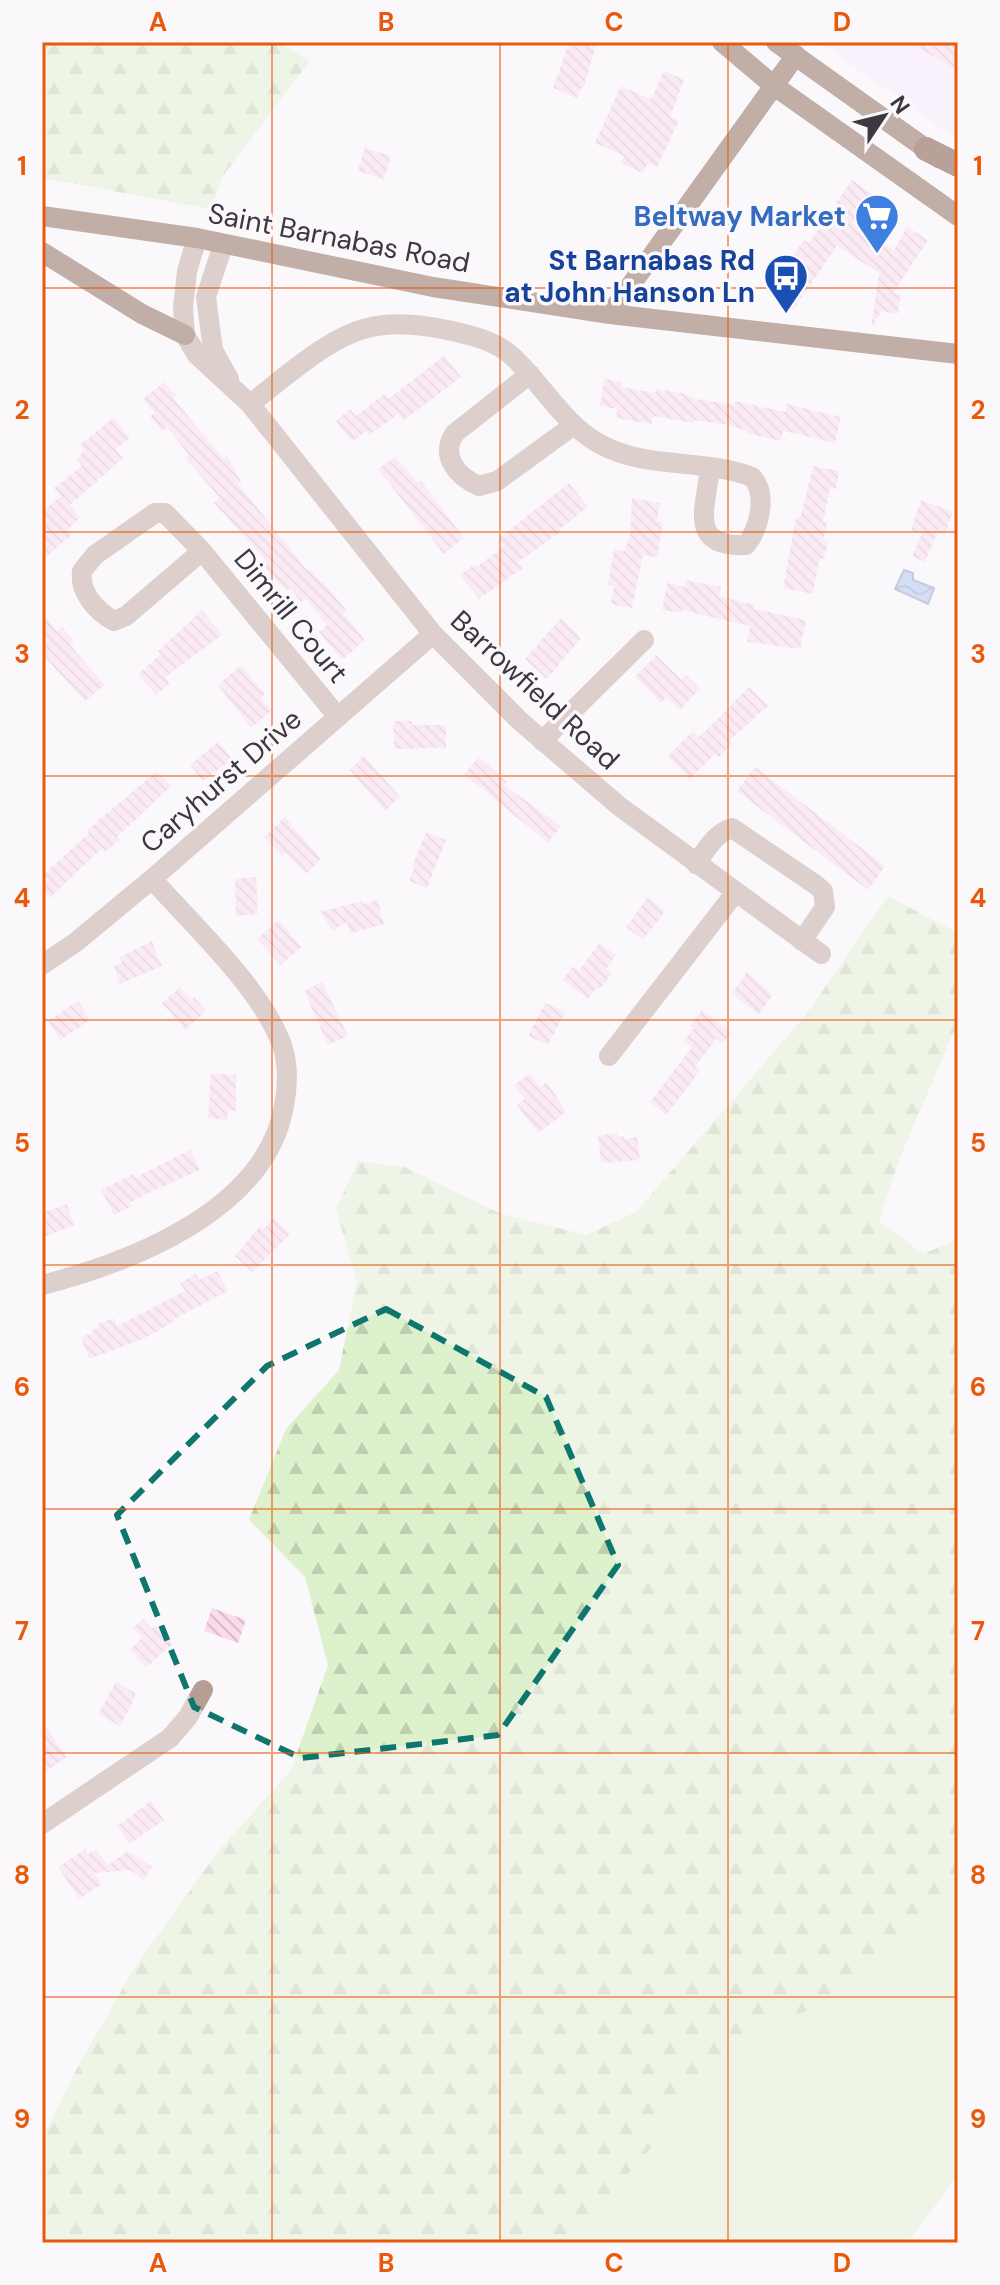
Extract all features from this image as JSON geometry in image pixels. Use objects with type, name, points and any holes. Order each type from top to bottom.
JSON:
[{"type":"highway","points":[[926,149],[958,165]]},
{"type":"main road","points":[[722,42],[773,85],[958,216]]},
{"type":"main road","points":[[776,42],[958,171]]},
{"type":"main road","points":[[610,314],[796,55]]},
{"type":"main road","name":"Saint Barnabas Road","points":[[42,216],[197,238],[433,287],[610,314],[958,354]]},
{"type":"main road","points":[[42,252],[142,314],[185,335]]},
{"type":"street","points":[[185,335],[184,288],[197,238]]},
{"type":"street","name":"Barrowfield Road","points":[[223,245],[206,297],[213,350],[232,386]]},
{"type":"street","points":[[250,404],[326,348],[370,327],[435,327],[481,338],[501,347],[530,374],[574,425],[600,444],[633,456],[710,468],[750,476],[760,487],[761,496],[754,534],[746,545],[714,541],[707,534],[703,524],[710,468]]},
{"type":"street","name":"Barrowfield Road","points":[[185,335],[197,355],[250,404],[433,634],[542,741],[619,806],[821,954]]},
{"type":"street","points":[[530,374],[449,441],[448,454],[462,478],[479,486],[497,481],[574,425]]},
{"type":"street","name":"Dimrill Court","points":[[202,551],[126,616],[114,621],[104,615],[83,590],[81,579],[86,563],[155,513],[165,513],[202,551],[338,717]]},
{"type":"street","name":"Caryhurst Drive","points":[[42,965],[63,952],[152,879],[433,634]]},
{"type":"street","points":[[542,741],[644,640]]},
{"type":"street","points":[[696,864],[714,839],[732,828],[816,885],[823,891],[825,907],[802,941]]},
{"type":"street","points":[[42,1285],[121,1261],[197,1221],[259,1165],[278,1133],[287,1094],[287,1078],[277,1032],[255,995],[152,879]]},
{"type":"street","points":[[609,1056],[735,893]]},
{"type":"street","points":[[42,1824],[170,1738],[188,1717],[203,1690]]},
{"type":"highlighted area","points":[[386,1309],[546,1397],[618,1565],[498,1735],[301,1758],[194,1707],[117,1515],[267,1366]]},
{"type":"shaded area","points":[[819,42],[958,42],[958,140],[891,93]]},
{"type":"green space","points":[[42,42],[278,42],[310,61],[222,177],[211,209],[42,178]]},
{"type":"green space","points":[[888,896],[958,933],[958,1022],[899,1160],[879,1221],[923,1254],[958,1239],[958,1891],[935,1917],[842,1998],[755,2030],[711,2067],[644,2157],[564,2243],[42,2243],[42,2138],[76,2070],[133,1970],[219,1850],[291,1770],[328,1665],[305,1577],[249,1520],[286,1429],[339,1370],[357,1282],[336,1209],[358,1161],[404,1167],[499,1213],[586,1235],[636,1212],[808,1012]]},
{"type":"green space","points":[[958,1891],[958,2175],[907,2243],[564,2243],[644,2157],[711,2067],[755,2030],[842,1998],[935,1917]]},
{"type":"water","points":[[904,570],[913,573],[913,580],[934,588],[928,604],[895,589]]},
{"type":"building","points":[[569,42],[597,42],[583,89],[577,98],[553,88]]},
{"type":"building","points":[[908,42],[958,42],[958,70]]},
{"type":"building","points":[[664,71],[684,80],[670,117],[679,121],[657,167],[648,163],[643,173],[620,163],[624,156],[595,143],[621,86],[651,99]]},
{"type":"building","points":[[365,148],[391,156],[384,179],[358,171]]},
{"type":"building","points":[[852,180],[872,194],[852,223],[894,250],[907,227],[928,240],[893,293],[901,294],[898,314],[882,311],[871,328],[879,273],[837,246],[793,310],[767,293],[804,240],[809,243]]},
{"type":"building","points":[[444,356],[461,377],[403,421],[398,414],[369,435],[366,431],[352,442],[336,421],[350,409],[356,416],[384,394],[388,399]]},
{"type":"building","points":[[604,379],[622,382],[621,387],[655,393],[656,389],[682,393],[696,399],[734,405],[735,401],[785,412],[787,404],[841,417],[835,443],[783,431],[781,441],[746,433],[729,425],[694,420],[693,423],[654,416],[651,424],[616,418],[617,409],[600,406]]},
{"type":"building","points":[[164,382],[176,396],[173,398],[218,452],[224,459],[227,456],[241,481],[238,484],[308,571],[310,569],[323,582],[346,610],[343,613],[365,640],[342,660],[319,632],[327,625],[316,611],[306,599],[301,602],[290,588],[286,591],[262,564],[266,561],[214,503],[220,498],[185,458],[189,455],[167,427],[162,431],[150,416],[155,413],[143,399]]},
{"type":"building","points":[[113,418],[130,438],[115,449],[123,458],[70,505],[80,517],[68,530],[72,535],[42,560],[42,512],[61,496],[54,488],[82,466],[76,459],[84,451],[80,445]]},
{"type":"building","points":[[395,457],[418,483],[421,481],[464,538],[444,554],[378,469]]},
{"type":"building","points":[[813,466],[839,471],[836,489],[830,488],[823,522],[827,523],[823,540],[828,541],[824,559],[820,558],[812,594],[783,588],[796,518],[800,519]]},
{"type":"building","points":[[569,483],[588,507],[560,529],[562,531],[518,562],[523,568],[479,599],[460,575],[475,564],[477,567],[504,546],[499,538]]},
{"type":"building","points":[[632,498],[660,503],[657,521],[663,521],[657,557],[643,555],[632,608],[611,604],[614,586],[608,585],[614,549],[625,551],[630,535]]},
{"type":"building","points":[[921,500],[953,512],[945,534],[938,532],[925,562],[912,556],[922,534],[911,530]]},
{"type":"building","points":[[686,580],[721,587],[719,596],[754,605],[753,609],[806,620],[800,649],[747,642],[750,626],[681,610],[681,613],[662,610],[667,583],[685,587]]},
{"type":"building","points":[[202,610],[222,635],[165,677],[170,683],[156,695],[138,674]]},
{"type":"building","points":[[42,613],[57,631],[62,627],[74,641],[70,645],[105,685],[85,701],[42,654]]},
{"type":"building","points":[[561,618],[581,638],[547,679],[525,659]]},
{"type":"building","points":[[656,655],[682,680],[686,675],[700,689],[680,710],[667,697],[661,703],[635,677]]},
{"type":"building","points":[[241,665],[265,694],[260,698],[272,710],[251,728],[218,685]]},
{"type":"building","points":[[749,687],[768,706],[729,741],[732,744],[719,757],[715,754],[690,779],[668,756],[693,731],[699,737]]},
{"type":"building","points":[[393,721],[412,721],[412,725],[446,725],[446,748],[394,749]]},
{"type":"building","points":[[218,742],[232,759],[203,781],[190,765]]},
{"type":"building","points":[[364,756],[400,797],[385,811],[350,770]]},
{"type":"building","points":[[479,757],[507,782],[504,785],[561,826],[548,843],[464,774]]},
{"type":"building","points":[[755,767],[885,866],[868,890],[737,791]]},
{"type":"building","points":[[157,771],[171,786],[117,837],[120,840],[105,852],[102,848],[50,898],[42,890],[42,876],[89,833],[87,830]]},
{"type":"building","points":[[285,817],[321,859],[306,874],[264,837]]},
{"type":"building","points":[[426,832],[446,840],[427,888],[409,881]]},
{"type":"building","points":[[256,877],[258,914],[236,916],[235,879]]},
{"type":"building","points":[[648,897],[665,911],[643,940],[626,927]]},
{"type":"building","points":[[378,900],[384,924],[350,933],[347,922],[333,931],[320,912],[362,901],[363,904]]},
{"type":"building","points":[[279,920],[301,947],[281,965],[257,939]]},
{"type":"building","points":[[152,941],[162,966],[120,984],[114,966],[122,963],[120,957]]},
{"type":"building","points":[[599,943],[616,955],[606,969],[612,973],[588,999],[563,980],[573,966],[579,971]]},
{"type":"building","points":[[747,972],[773,995],[758,1015],[732,993]]},
{"type":"building","points":[[322,982],[348,1036],[328,1045],[304,991]]},
{"type":"building","points":[[180,987],[206,1011],[185,1030],[162,1003]]},
{"type":"building","points":[[78,1001],[90,1020],[60,1040],[48,1021]]},
{"type":"building","points":[[545,1003],[565,1012],[548,1045],[528,1036]]},
{"type":"building","points":[[702,1010],[731,1033],[723,1044],[716,1039],[695,1067],[699,1071],[666,1115],[650,1102],[692,1047],[684,1041]]},
{"type":"building","points":[[530,1073],[540,1087],[547,1082],[566,1112],[538,1133],[517,1105],[525,1099],[514,1085]]},
{"type":"building","points":[[211,1074],[236,1075],[236,1111],[228,1110],[227,1120],[208,1118]]},
{"type":"building","points":[[617,1133],[617,1137],[624,1136],[624,1139],[637,1137],[640,1160],[601,1163],[598,1135]]},
{"type":"building","points":[[190,1150],[200,1170],[144,1195],[130,1203],[132,1206],[114,1215],[101,1190],[133,1174],[135,1178]]},
{"type":"building","points":[[67,1204],[74,1225],[42,1238],[42,1213]]},
{"type":"building","points":[[274,1218],[290,1234],[252,1272],[235,1256],[260,1226],[263,1229]]},
{"type":"building","points":[[217,1271],[228,1291],[143,1339],[89,1359],[81,1337],[93,1333],[98,1324],[114,1318],[117,1326],[185,1291],[180,1283],[196,1274],[199,1280]]},
{"type":"building","points":[[212,1608],[246,1620],[238,1643],[204,1631]]},
{"type":"building","points":[[143,1619],[152,1629],[156,1626],[172,1644],[146,1668],[130,1649],[142,1638],[133,1628]]},
{"type":"building","points":[[116,1682],[135,1693],[120,1726],[98,1714]]},
{"type":"building","points":[[42,1721],[67,1757],[42,1774]]},
{"type":"building","points":[[151,1801],[164,1820],[129,1844],[117,1826]]},
{"type":"building","points":[[85,1849],[88,1854],[96,1849],[108,1865],[128,1851],[152,1867],[144,1880],[130,1870],[94,1873],[102,1884],[79,1899],[58,1867]]},
{"type":"place","name":"Beltway Market","points":[[877,255]]},
{"type":"place","name":"St Barnabas Rd at John Hanson Ln","points":[[786,315]]}]
